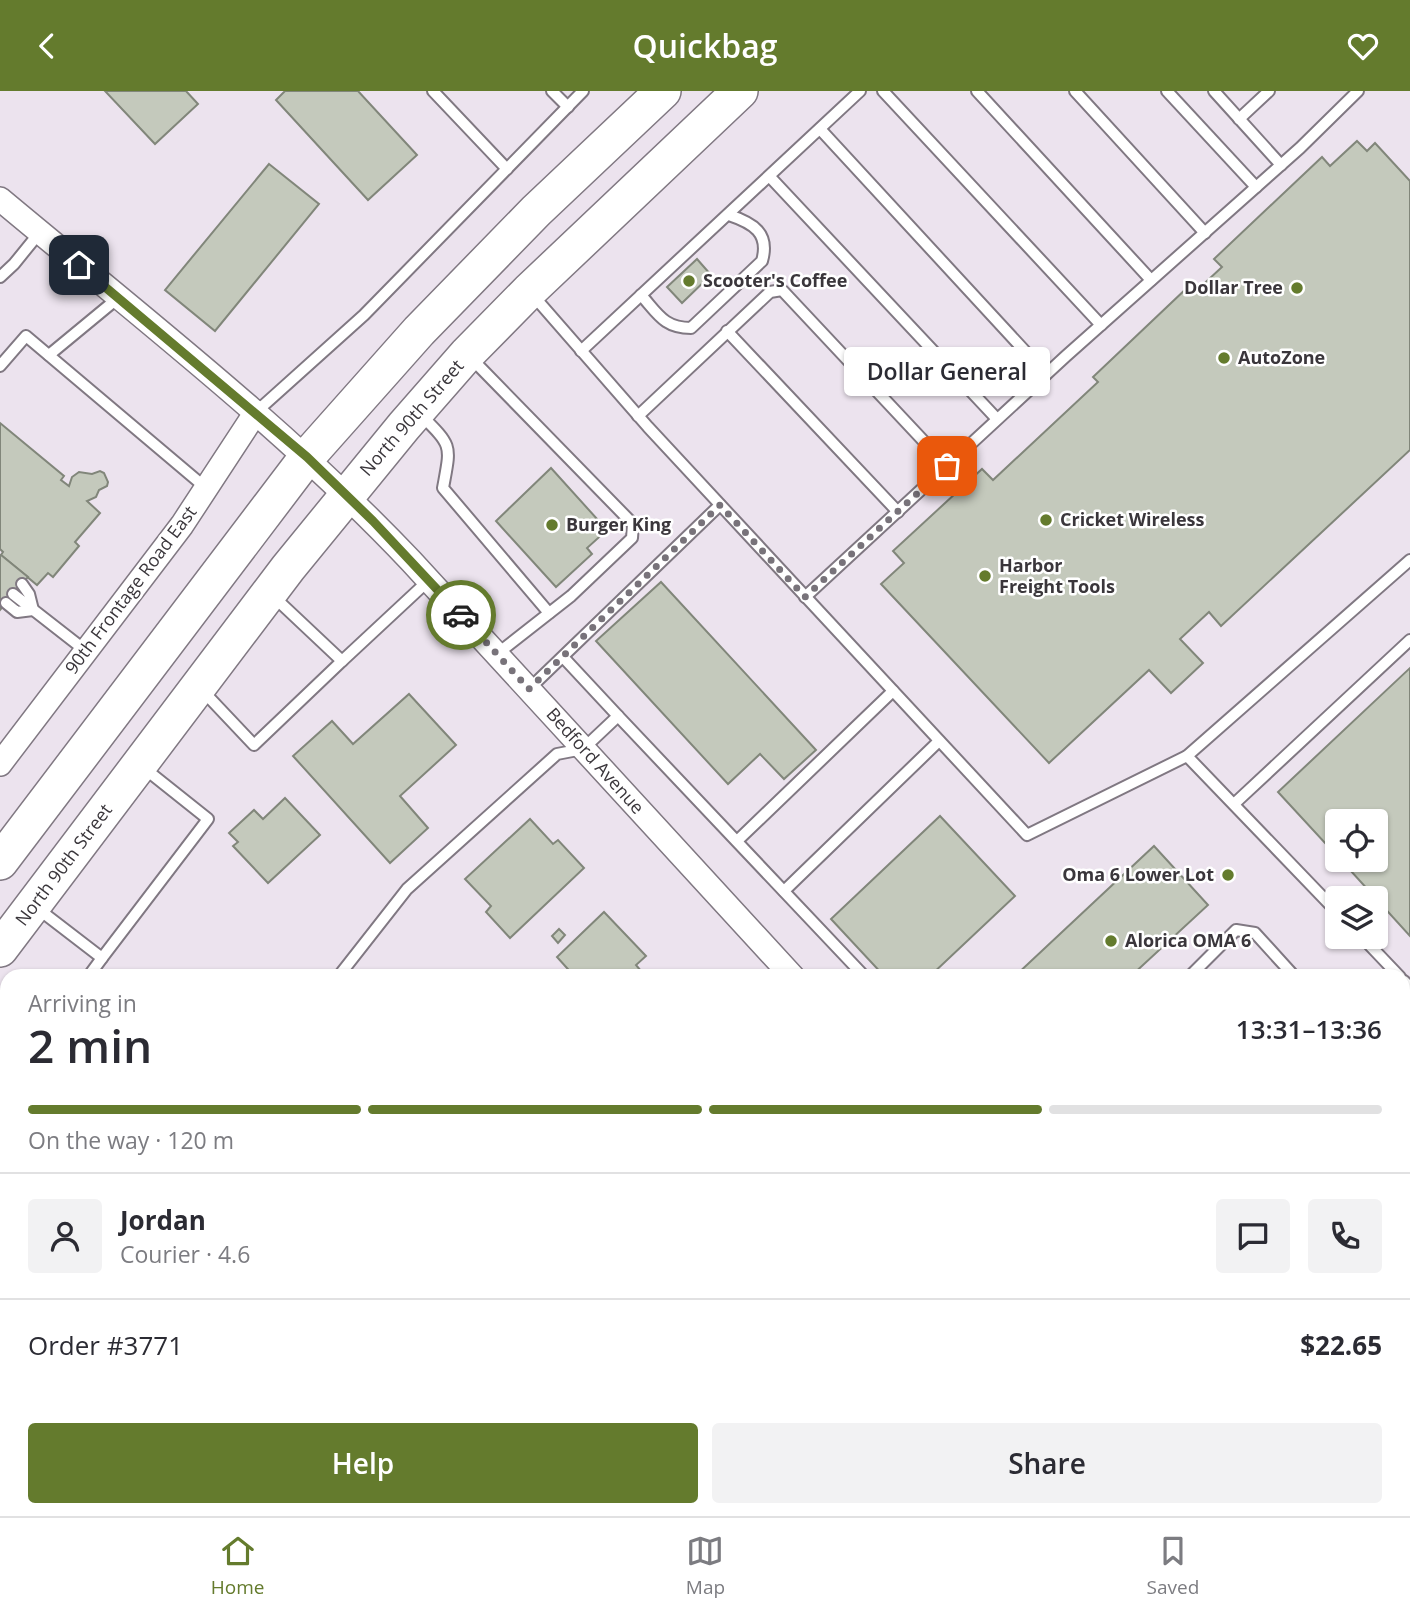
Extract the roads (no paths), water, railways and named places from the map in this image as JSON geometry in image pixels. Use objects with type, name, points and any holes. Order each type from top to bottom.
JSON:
[{"type":"main road","points":[[0,862],[307,457],[419,331],[536,211],[663,91]]},
{"type":"main road","name":"North 90th Street","points":[[0,949],[270,592],[417,411],[529,291],[740,91]]},
{"type":"street","name":"Bedford Avenue","points":[[0,199],[256,412],[347,494],[786,969]]},
{"type":"street","name":"90th Frontage Road East","points":[[0,764],[182,525],[256,412]]},
{"type":"lane","points":[[433,91],[506,169]]},
{"type":"lane","points":[[552,91],[568,107]]},
{"type":"lane","points":[[256,412],[364,315],[583,91]]},
{"type":"lane","points":[[581,351],[860,91]]},
{"type":"lane","points":[[883,91],[1101,325]]},
{"type":"lane","points":[[977,91],[1151,280]]},
{"type":"lane","points":[[1074,91],[1205,233]]},
{"type":"lane","points":[[1167,91],[1255,187]]},
{"type":"lane","points":[[1214,91],[1281,165]]},
{"type":"lane","points":[[1239,119],[1269,91]]},
{"type":"lane","points":[[805,597],[997,419],[1281,165],[1357,91]]},
{"type":"lane","points":[[820,129],[1046,375]]},
{"type":"lane","points":[[770,177],[997,419]]},
{"type":"lane","points":[[641,296],[666,324],[677,328],[691,328],[762,261],[766,247],[762,236],[749,222],[729,215]]},
{"type":"lane","points":[[0,277],[40,232]]},
{"type":"lane","points":[[529,291],[638,416],[1027,835],[1187,756],[1410,560]]},
{"type":"lane","points":[[638,416],[769,292],[782,291],[947,466]]},
{"type":"lane","points":[[49,355],[118,298]]},
{"type":"lane","points":[[727,331],[898,512]]},
{"type":"lane","points":[[0,366],[26,335],[206,488]]},
{"type":"lane","points":[[467,355],[633,524],[632,538],[571,596],[497,654]]},
{"type":"lane","points":[[417,411],[441,435],[450,450],[443,488],[549,613]]},
{"type":"lane","points":[[529,689],[720,505]]},
{"type":"lane","points":[[198,686],[254,745],[429,580]]},
{"type":"lane","points":[[22,584],[29,594],[33,610],[86,650]]},
{"type":"lane","points":[[270,592],[342,661]]},
{"type":"lane","points":[[10,599],[17,612],[33,610]]},
{"type":"lane","points":[[1234,804],[1410,640]]},
{"type":"lane","points":[[563,657],[857,969]]},
{"type":"lane","points":[[737,841],[893,691]]},
{"type":"lane","points":[[344,969],[407,889],[557,754],[583,749],[618,716]]},
{"type":"lane","points":[[784,891],[939,741]]},
{"type":"lane","points":[[1187,756],[1325,899]]},
{"type":"lane","points":[[94,969],[208,819],[139,764]]},
{"type":"lane","points":[[33,905],[102,958]]},
{"type":"lane","points":[[1197,969],[1236,930],[1255,933],[1288,969]]},
{"type":"lane","points":[[1373,949],[1392,969]]},
{"type":"place","name":"Scooter's Coffee","points":[[689,281]]},
{"type":"place","name":"Dollar Tree","points":[[1297,288]]},
{"type":"place","name":"AutoZone","points":[[1224,358]]},
{"type":"place","name":"Dollar General","points":[[947,466]]},
{"type":"place","name":"Cricket Wireless","points":[[1046,520]]},
{"type":"place","name":"Burger King","points":[[552,525]]},
{"type":"place","name":"Harbor Freight Tools","points":[[985,576]]},
{"type":"place","name":"Oma 6 Lower Lot","points":[[1228,875]]},
{"type":"place","name":"Alorica OMA 6","points":[[1111,941]]}]
